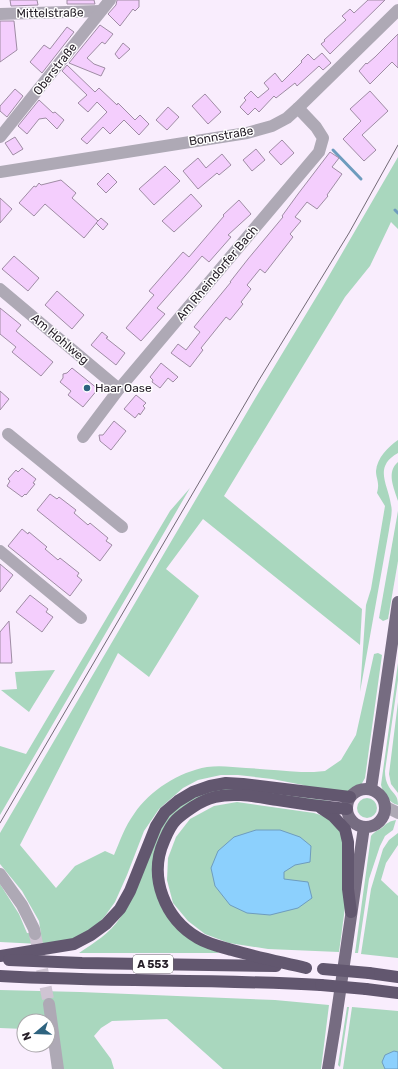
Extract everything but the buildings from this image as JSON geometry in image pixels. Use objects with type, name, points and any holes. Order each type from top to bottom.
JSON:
[{"type":"highway","points":[[0,956],[74,944],[91,935],[106,924],[120,909],[130,891],[156,826],[166,812],[178,801],[193,792],[210,786],[226,783],[243,784],[349,803]]},
{"type":"highway","points":[[306,968],[217,946],[198,938],[181,925],[170,912],[162,897],[158,881],[158,863],[161,847],[175,821],[199,803],[214,797],[242,795],[316,806],[349,803]]},
{"type":"highway","points":[[316,806],[333,816],[346,829],[348,842],[348,889],[351,912]]},
{"type":"highway","name":"A 553","points":[[0,959],[82,963],[271,966],[323,969],[398,977]]},
{"type":"highway","name":"A 553","points":[[0,976],[81,980],[273,982],[321,985],[398,993]]},
{"type":"main road","points":[[371,789],[398,602]]},
{"type":"main road","points":[[371,789],[377,792],[384,801],[386,807],[385,813],[383,819],[378,824],[372,827],[364,827],[357,825],[351,819],[348,813],[349,803],[357,791],[371,789]]},
{"type":"main road","points":[[328,1069],[364,827]]},
{"type":"street","name":"Oberstraße","points":[[0,137],[110,0]]},
{"type":"street","name":"Bonnstraße","points":[[0,172],[247,133],[272,126],[287,118],[298,108],[398,10]]},
{"type":"street","name":"Mittelstraße","points":[[0,14],[100,12]]},
{"type":"street","name":"Am Rheindorfer Bach","points":[[83,437],[119,389],[319,152],[323,138],[316,127],[298,108]]},
{"type":"street","name":"Am Hohlweg","points":[[0,290],[119,389]]},
{"type":"street","points":[[8,434],[122,527]]},
{"type":"street","points":[[0,551],[81,618]]},
{"type":"street","points":[[386,807],[398,813]]},
{"type":"street","points":[[0,874],[22,905],[36,934]]},
{"type":"street","points":[[49,1004],[58,1069]]},
{"type":"green space","points":[[398,157],[398,229],[391,222],[370,266],[345,297],[224,496],[362,609],[360,645],[203,519],[166,569],[199,596],[149,677],[118,653],[20,845],[56,888],[75,866],[105,851],[114,855],[128,824],[148,797],[166,783],[186,773],[196,769],[217,766],[301,772],[325,771],[341,760],[356,735],[374,654],[378,653],[382,655],[365,778],[361,785],[350,793],[315,791],[303,785],[272,779],[238,775],[221,775],[198,780],[183,788],[159,809],[144,831],[115,902],[96,926],[84,934],[59,945],[0,942],[0,884],[19,914],[27,933],[41,934],[39,921],[22,891],[0,864],[0,833]]},
{"type":"green space","points":[[398,440],[398,453],[390,458],[384,470],[385,483],[392,508],[392,514],[360,692],[366,605],[371,589],[385,506],[377,493],[378,483],[376,471],[381,457],[390,446]]},
{"type":"green space","points":[[398,462],[398,501],[393,486],[392,470]]},
{"type":"green space","points":[[190,488],[0,815],[0,746],[26,754],[170,511]]},
{"type":"green space","points":[[398,511],[398,561],[388,619],[383,621],[379,618]]},
{"type":"green space","points":[[398,663],[398,680],[385,777],[389,787],[396,797],[398,805],[387,797],[381,785]]},
{"type":"green space","points":[[55,670],[29,712],[1,690],[17,689],[15,672]]},
{"type":"green space","points":[[398,702],[398,793],[391,784],[389,774]]},
{"type":"green space","points":[[227,787],[331,801],[331,804],[215,792],[162,835],[161,906],[175,927],[192,941],[219,953],[79,953],[106,933],[120,918],[135,890],[153,843],[168,815],[179,805],[190,799]]},
{"type":"green space","points":[[367,798],[374,801],[377,808],[374,815],[367,818],[360,815],[357,808],[360,801]]},
{"type":"green space","points":[[237,802],[314,813],[327,817],[334,823],[343,836],[346,900],[339,952],[268,949],[229,943],[205,934],[188,921],[173,903],[167,880],[168,858],[176,837],[190,819],[214,806]]},
{"type":"green space","points":[[396,820],[393,830],[385,836],[380,846],[369,879],[358,953],[355,953],[371,836],[387,823]]},
{"type":"green space","points":[[398,833],[398,845],[386,863],[381,880],[398,896],[398,958],[361,954],[371,889],[383,849],[389,840]]},
{"type":"green space","points":[[0,990],[275,1000],[329,1005],[321,1069],[223,1069],[167,1019],[112,1021],[101,1028],[94,1036],[111,1059],[114,1069],[62,1069],[56,1048],[56,1013],[16,1013],[16,1029],[0,1028]]},
{"type":"green space","points":[[347,1007],[349,1007],[340,1067],[338,1065]]},
{"type":"green space","points":[[352,1007],[398,1011],[398,1069],[343,1069]]},
{"type":"water","points":[[256,830],[280,830],[300,837],[311,846],[310,862],[295,865],[284,872],[284,879],[308,882],[312,898],[298,908],[270,915],[247,913],[230,905],[215,886],[211,868],[218,851],[234,837]]},
{"type":"water","points":[[394,1051],[398,1052],[398,1069],[385,1069],[382,1062],[385,1055]]},
{"type":"waterway","points":[[333,150],[361,179]]},
{"type":"waterway","points":[[395,210],[398,213]]},
{"type":"tunnel","points":[[35,934],[49,1004]]},
{"type":"tram line","points":[[0,823],[259,380],[349,233],[398,145]]},
{"type":"place","name":"Haar Oase","points":[[87,388]]}]
